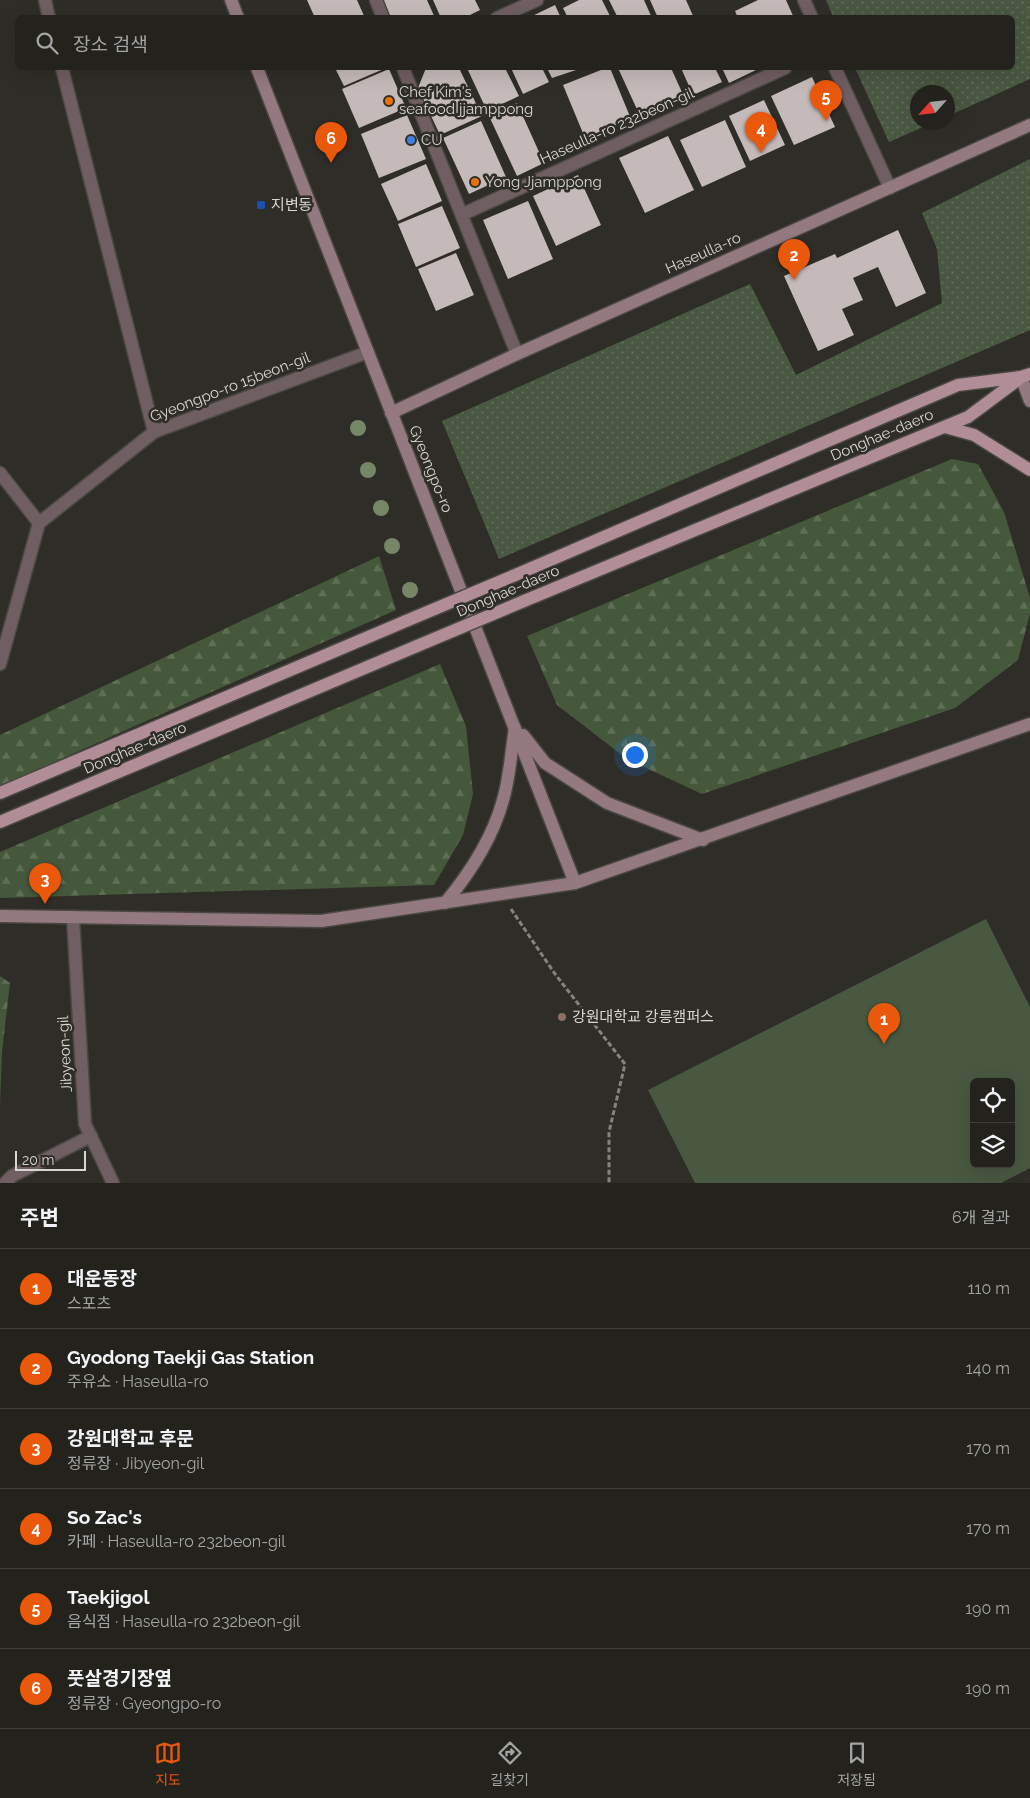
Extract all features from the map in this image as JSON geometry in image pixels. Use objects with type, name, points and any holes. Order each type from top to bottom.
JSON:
[{"type":"main road","name":"Donghae-daero","points":[[0,822],[524,601],[945,427],[968,417],[1026,376]]},
{"type":"main road","name":"Donghae-daero","points":[[0,793],[958,385],[1026,376]]},
{"type":"main road","points":[[945,427],[974,436],[1030,470]]},
{"type":"street","points":[[45,0],[48,15]]},
{"type":"street","points":[[231,0],[237,15]]},
{"type":"street","points":[[376,0],[382,15]]},
{"type":"street","points":[[504,15],[537,0]]},
{"type":"street","points":[[804,0],[811,15]]},
{"type":"street","points":[[63,70],[154,432]]},
{"type":"street","name":"Gyeongpo-ro","points":[[258,70],[515,725],[575,883]]},
{"type":"street","points":[[404,70],[517,354]]},
{"type":"street","name":"Haseulla-ro 232beon-gil","points":[[462,214],[782,70]]},
{"type":"street","points":[[836,70],[890,188]]},
{"type":"street","name":"Haseulla-ro","points":[[391,413],[517,354],[1030,125]]},
{"type":"street","name":"Gyeongpo-ro 15beon-gil","points":[[39,523],[154,432],[368,352]]},
{"type":"street","points":[[1026,376],[1030,401]]},
{"type":"street","points":[[0,473],[39,523],[0,664]]},
{"type":"street","points":[[0,916],[321,921],[575,883],[703,840],[1030,724]]},
{"type":"street","points":[[515,725],[545,763],[607,803],[703,840]]},
{"type":"street","points":[[445,902],[460,885],[487,841],[497,816],[503,800],[515,725]]},
{"type":"street","name":"Jibyeon-gil","points":[[73,917],[85,1124],[113,1183]]},
{"type":"street","points":[[5,1183],[12,1176],[91,1136]]},
{"type":"path","points":[[501,894],[555,974],[625,1064],[609,1132],[609,1183]]},
{"type":"green space","points":[[826,0],[1030,0],[1030,79],[955,113],[955,85],[910,85],[910,130],[916,130],[889,142],[856,70],[1015,70],[1015,15],[832,15]]},
{"type":"green space","points":[[1030,159],[1030,330],[499,559],[442,421],[750,284],[796,375],[942,303],[937,249],[922,213]]},
{"type":"green space","points":[[952,459],[978,464],[1004,512],[1030,598],[1030,613],[1018,660],[955,708],[702,794],[627,759],[557,705],[527,636]]},
{"type":"green space","points":[[379,556],[396,610],[0,786],[0,735]]},
{"type":"green space","points":[[440,664],[466,726],[473,794],[463,835],[434,885],[0,898],[0,852]]},
{"type":"green space","points":[[986,919],[1030,1007],[1030,1168],[1001,1183],[695,1183],[648,1090]]},
{"type":"green space","points":[[0,976],[10,983],[2,1052],[0,1105]]},
{"type":"building","points":[[307,0],[357,0],[364,15],[314,15]]},
{"type":"building","points":[[383,0],[427,0],[434,15],[390,15]]},
{"type":"building","points":[[433,0],[475,0],[480,10],[470,15],[440,15]]},
{"type":"building","points":[[579,0],[602,0],[610,15],[566,15],[563,8]]},
{"type":"building","points":[[609,0],[644,0],[651,15],[616,15]]},
{"type":"building","points":[[650,0],[686,0],[693,15],[657,15]]},
{"type":"building","points":[[758,0],[786,0],[793,15],[737,15],[735,11]]},
{"type":"building","points":[[555,5],[560,15],[534,15]]},
{"type":"building","points":[[336,70],[381,70],[344,86]]},
{"type":"building","points":[[389,70],[406,108],[359,128],[342,89]]},
{"type":"building","points":[[425,70],[460,70],[482,116],[440,135],[418,88]]},
{"type":"building","points":[[468,70],[506,70],[519,96],[487,111]]},
{"type":"building","points":[[512,70],[543,70],[549,82],[523,94]]},
{"type":"building","points":[[548,70],[576,70],[552,78]]},
{"type":"building","points":[[601,70],[611,70],[631,119],[585,138],[563,85]]},
{"type":"building","points":[[619,70],[672,70],[685,99],[641,118]]},
{"type":"building","points":[[682,70],[716,70],[722,82],[693,95]]},
{"type":"building","points":[[723,70],[756,70],[729,83]]},
{"type":"building","points":[[812,77],[835,127],[794,145],[771,96]]},
{"type":"building","points":[[764,100],[785,145],[750,161],[729,116]]},
{"type":"building","points":[[517,103],[544,163],[517,176],[489,116]]},
{"type":"building","points":[[407,115],[426,159],[379,178],[361,134]]},
{"type":"building","points":[[725,120],[746,167],[702,187],[680,140]]},
{"type":"building","points":[[481,121],[506,177],[469,194],[443,138]]},
{"type":"building","points":[[668,136],[694,190],[645,213],[619,158]]},
{"type":"building","points":[[426,164],[442,201],[398,221],[381,184]]},
{"type":"building","points":[[578,175],[601,225],[556,246],[533,196]]},
{"type":"building","points":[[528,201],[553,259],[508,279],[483,220]]},
{"type":"building","points":[[442,206],[460,248],[416,267],[398,224]]},
{"type":"building","points":[[898,230],[926,293],[896,307],[878,267],[853,278],[863,300],[842,309],[854,335],[818,351],[784,276],[835,254],[837,258]]},
{"type":"building","points":[[456,253],[474,295],[436,311],[418,269]]},
{"type":"place","name":"Chef Kim's seafood jjamppong","points":[[389,101]]},
{"type":"place","name":"Taekjigol","points":[[826,121]]},
{"type":"place","name":"CU","points":[[411,140]]},
{"type":"place","name":"So Zac's","points":[[761,153]]},
{"type":"place","name":"풋살경기장옆","points":[[331,163]]},
{"type":"place","name":"Yong Jjamppong","points":[[475,182]]},
{"type":"place","name":"지변동","points":[[261,205]]},
{"type":"place","name":"Gyodong Taekji Gas Station","points":[[794,280]]},
{"type":"place","name":"강원대학교 후문","points":[[45,904]]},
{"type":"place","name":"강원대학교 강릉캠퍼스","points":[[562,1017]]},
{"type":"place","name":"대운동장","points":[[884,1044]]}]
